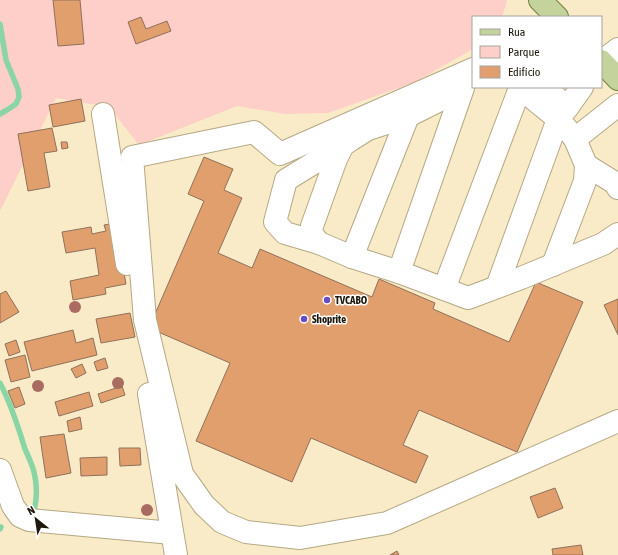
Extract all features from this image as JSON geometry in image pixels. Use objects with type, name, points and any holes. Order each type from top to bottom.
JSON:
[{"type":"main road","points":[[540,0],[556,16]]},
{"type":"main road","points":[[602,63],[618,79]]},
{"type":"street","points":[[602,61],[618,49]]},
{"type":"street","points":[[472,69],[280,154],[254,132],[132,157],[145,320],[182,474],[204,505],[222,522],[246,532],[300,538],[387,523],[618,421]]},
{"type":"street","points":[[468,86],[408,116],[368,129],[286,180],[275,222],[285,234],[319,243],[352,257],[399,272],[468,298],[603,244],[618,234]]},
{"type":"street","points":[[399,272],[468,86]]},
{"type":"street","points":[[444,289],[519,88],[562,113]]},
{"type":"street","points":[[546,88],[562,113],[586,165],[585,181],[553,265]]},
{"type":"street","points":[[497,287],[562,113],[581,88]]},
{"type":"street","points":[[575,139],[618,105]]},
{"type":"street","points":[[102,114],[176,555]]},
{"type":"street","points":[[352,257],[408,116]]},
{"type":"street","points":[[319,243],[311,233],[312,226],[336,159],[343,145]]},
{"type":"street","points":[[586,165],[615,184],[618,188]]},
{"type":"street","points":[[0,470],[13,506],[20,516],[29,520],[172,533]]},
{"type":"green space","points":[[0,0],[507,1],[502,16],[472,16],[472,50],[415,82],[328,113],[285,114],[237,106],[139,145],[109,107],[56,98],[0,211]]},
{"type":"building","points":[[53,0],[80,0],[84,44],[58,46]]},
{"type":"building","points":[[141,17],[146,29],[167,21],[171,31],[136,44],[128,22]]},
{"type":"building","points":[[81,99],[85,121],[53,127],[49,105]]},
{"type":"building","points":[[52,128],[57,151],[44,153],[50,187],[28,191],[18,134]]},
{"type":"building","points":[[61,142],[67,142],[68,148],[62,149]]},
{"type":"building","name":"Shoprite","points":[[204,157],[233,169],[224,190],[242,198],[218,253],[252,268],[260,249],[372,297],[379,279],[435,303],[433,309],[509,342],[536,282],[583,302],[517,452],[419,410],[403,445],[428,456],[416,483],[311,438],[292,482],[196,441],[230,363],[149,328],[204,201],[188,194]]},
{"type":"building","points":[[115,223],[126,284],[105,288],[106,294],[73,300],[70,281],[99,275],[95,248],[66,253],[62,232],[91,227],[92,234],[106,231],[104,225]]},
{"type":"building","points":[[6,291],[19,312],[0,323],[0,294]]},
{"type":"building","points":[[618,299],[618,335],[604,305]]},
{"type":"building","points":[[130,313],[135,337],[101,343],[96,319]]},
{"type":"building","points":[[73,330],[76,343],[93,338],[97,355],[32,371],[24,342]]},
{"type":"building","points":[[16,340],[20,352],[9,356],[5,344]]},
{"type":"building","points":[[25,355],[30,377],[11,382],[5,360]]},
{"type":"building","points":[[105,358],[108,368],[97,371],[94,362]]},
{"type":"building","points":[[82,364],[86,373],[76,378],[71,369]]},
{"type":"building","points":[[122,386],[125,395],[101,403],[98,394]]},
{"type":"building","points":[[19,387],[25,404],[15,408],[8,391]]},
{"type":"building","points":[[89,392],[93,406],[59,416],[55,402]]},
{"type":"building","points":[[80,417],[82,429],[69,432],[67,421]]},
{"type":"building","points":[[64,434],[71,473],[46,478],[40,437]]},
{"type":"building","points":[[119,448],[140,448],[141,465],[120,466]]},
{"type":"building","points":[[107,457],[107,475],[81,476],[80,458]]},
{"type":"building","points":[[555,488],[563,508],[538,518],[530,497]]},
{"type":"building","points":[[581,545],[583,555],[553,555],[552,549]]},
{"type":"building","points":[[397,551],[399,555],[390,555]]},
{"type":"waterway","points":[[0,24],[6,60],[18,89],[19,97],[16,104],[0,114]]},
{"type":"waterway","points":[[0,383],[11,407],[34,472],[36,481],[36,502],[34,511]]},
{"type":"place","name":"TVCABO","points":[[327,300]]},
{"type":"place","name":"Shoprite","points":[[304,319]]}]
